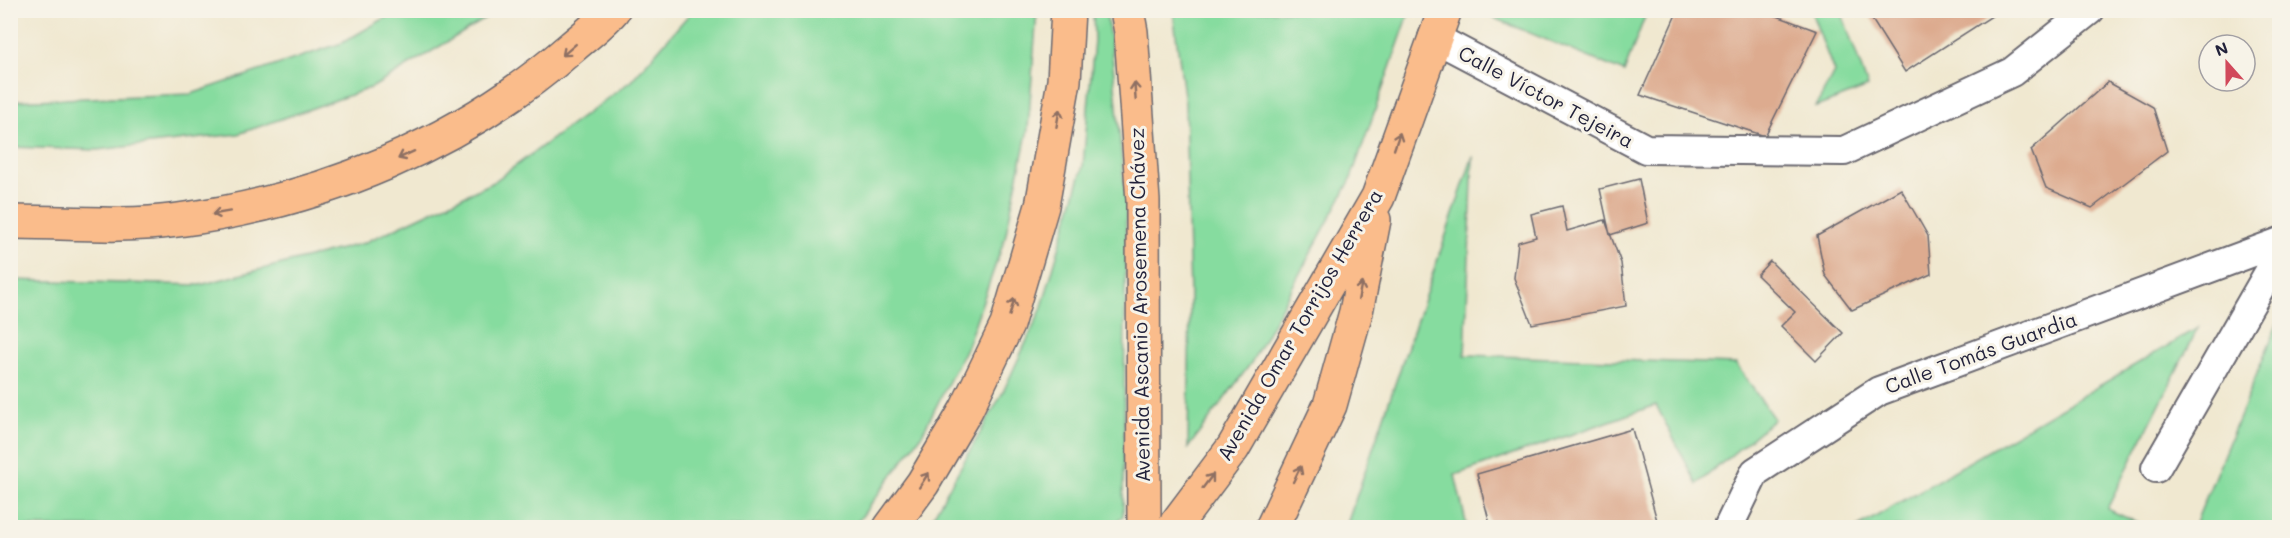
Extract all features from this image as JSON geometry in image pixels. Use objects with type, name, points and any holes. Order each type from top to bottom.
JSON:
[{"type":"main road","points":[[12,222],[96,226],[177,220],[257,207],[334,185],[409,154],[480,116],[546,69],[613,10]]},
{"type":"main road","points":[[890,528],[923,483],[966,410],[1007,325],[1042,206],[1064,81],[1068,10]]},
{"type":"main road","name":"Avenida Ascanio Arosemena Chávez","points":[[1127,10],[1131,32],[1143,201],[1144,528]]},
{"type":"main road","name":"Avenida Omar Torrijos Herrera","points":[[1173,528],[1233,448],[1378,197],[1439,24]]},
{"type":"main road","points":[[1272,528],[1330,405],[1356,312],[1378,197]]},
{"type":"street","name":"Calle Víctor Tejeira","points":[[1439,24],[1646,149],[1844,151],[2013,72],[2090,10]]},
{"type":"street","name":"Calle Tomás Guardia","points":[[1728,528],[1755,472],[1879,391],[2280,242]]},
{"type":"street","points":[[2156,468],[2280,253]]},
{"type":"green space","points":[[1492,10],[1647,11],[1624,72],[1489,16]]},
{"type":"green space","points":[[397,11],[498,11],[373,87],[238,134],[97,150],[11,147],[11,101],[191,94],[342,43]]},
{"type":"green space","points":[[692,11],[1037,11],[1028,129],[1005,238],[967,346],[921,436],[854,527],[11,527],[11,280],[200,285],[364,243],[492,183],[631,81]]},
{"type":"green space","points":[[1093,11],[1106,11],[1126,205],[1123,516],[1111,527],[927,527],[1003,392],[1041,310],[1083,166],[1094,40]]},
{"type":"green space","points":[[1173,11],[1410,11],[1350,181],[1251,363],[1188,448],[1190,296],[1185,103]]},
{"type":"green space","points":[[1811,11],[1841,11],[1868,87],[1816,107],[1834,72]]},
{"type":"green space","points":[[1473,156],[1465,355],[1736,364],[1774,419],[1697,484],[1656,405],[1455,475],[1467,527],[1346,527]]},
{"type":"green space","points":[[2279,320],[2279,527],[2194,527]]},
{"type":"green space","points":[[2198,328],[2107,509],[2147,527],[1858,527]]},
{"type":"building","points":[[1678,10],[1761,10],[1817,31],[1765,136],[1640,95]]},
{"type":"building","points":[[1866,10],[1993,10],[1995,14],[1905,72]]},
{"type":"building","points":[[2108,82],[2153,107],[2167,151],[2092,208],[2046,188],[2031,150]]},
{"type":"building","points":[[1639,179],[1648,223],[1610,235],[1600,189]]},
{"type":"building","points":[[1901,189],[1928,236],[1931,274],[1852,310],[1825,275],[1817,236]]},
{"type":"building","points":[[1562,206],[1567,231],[1605,220],[1621,263],[1626,306],[1532,324],[1514,278],[1518,242],[1536,237],[1531,214]]},
{"type":"building","points":[[1770,261],[1843,333],[1816,361],[1781,326],[1795,312],[1757,275]]},
{"type":"building","points":[[1632,429],[1659,528],[1491,528],[1477,474]]}]
